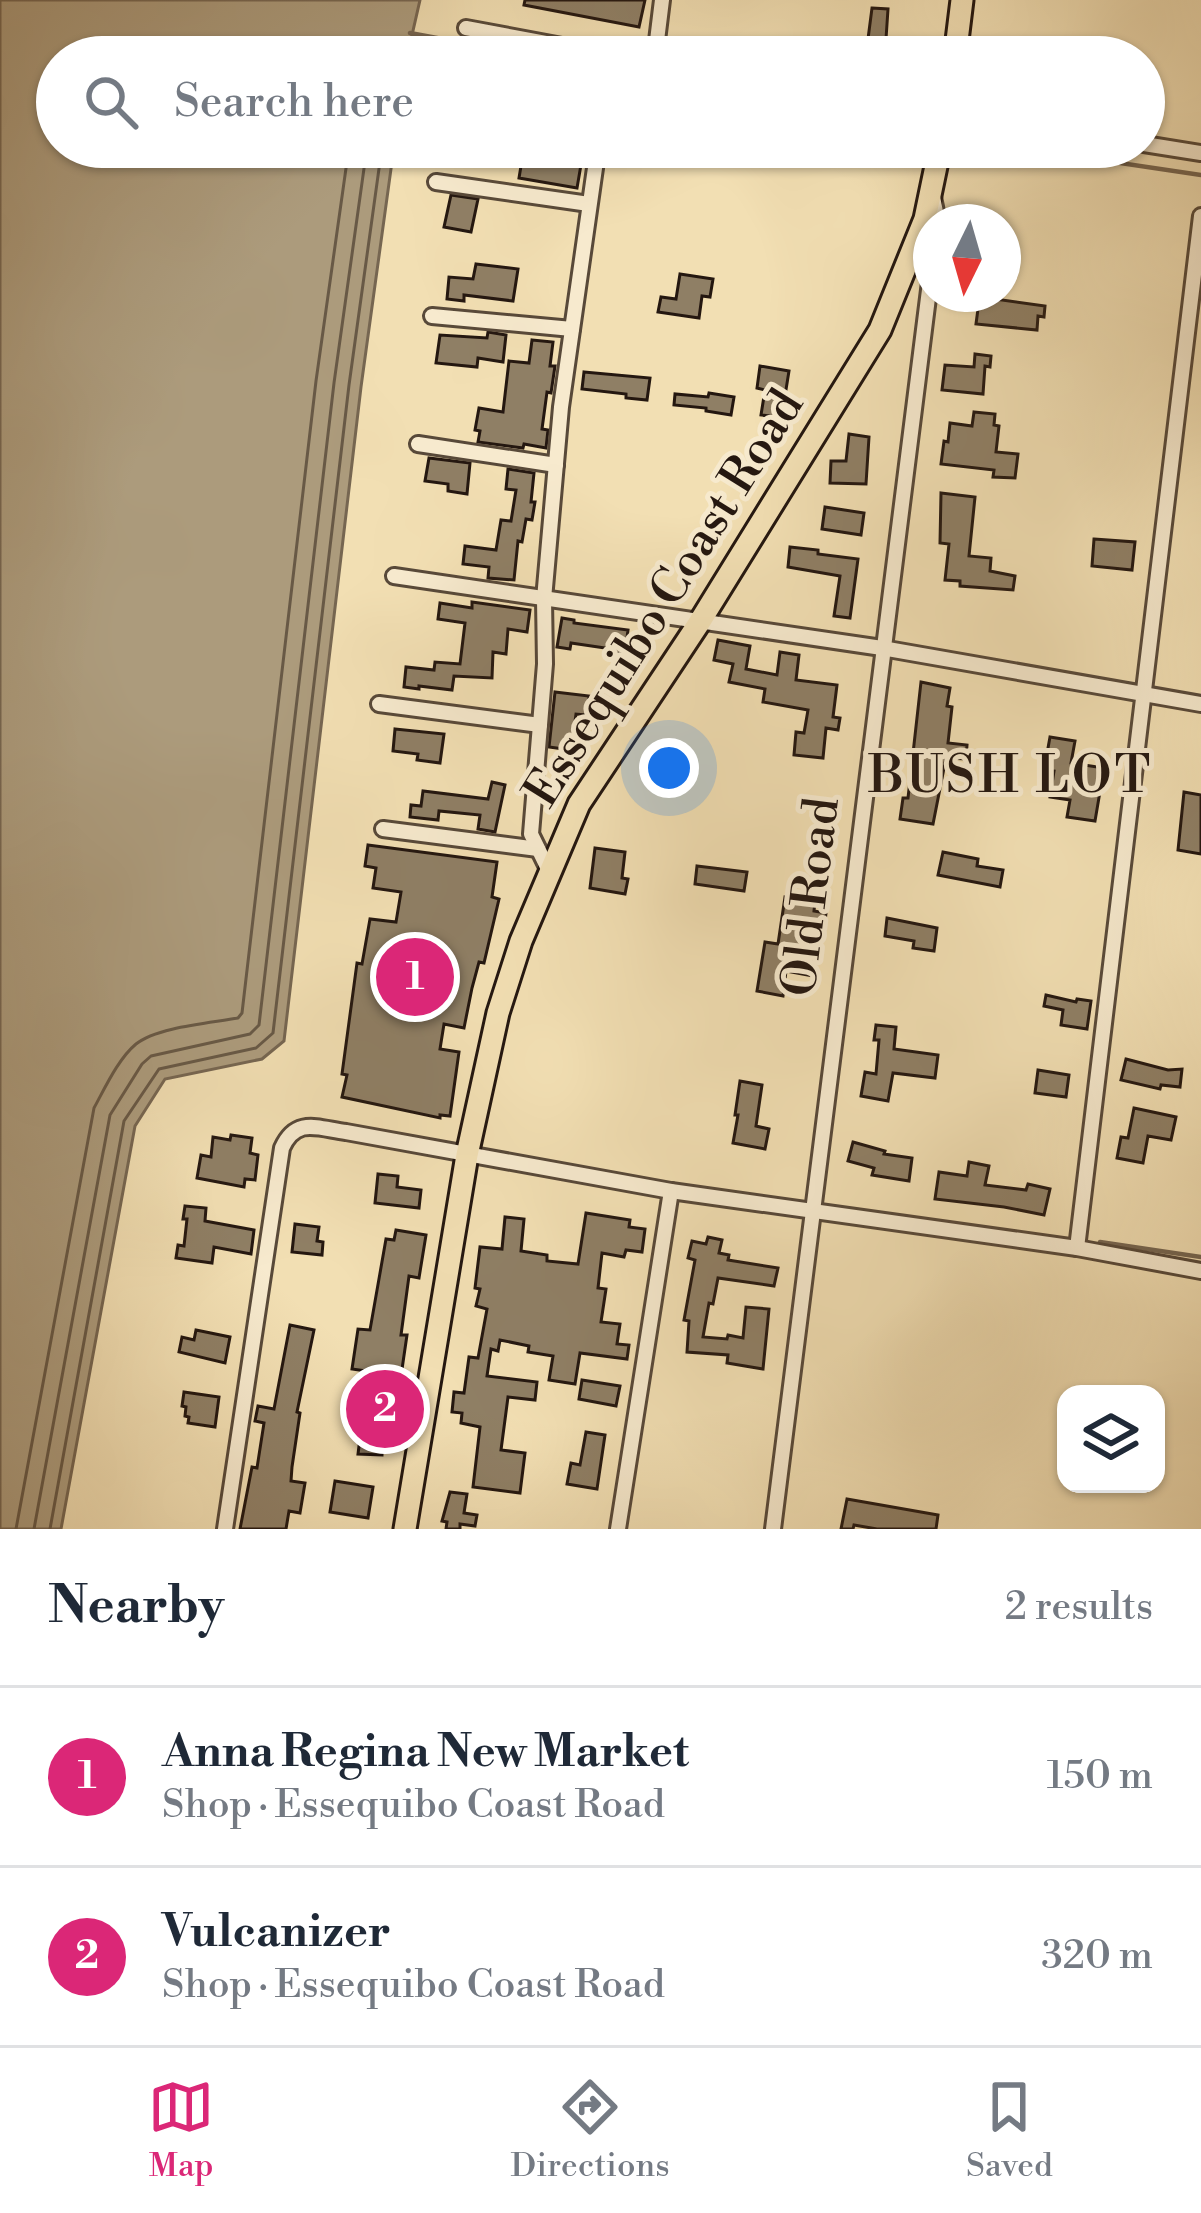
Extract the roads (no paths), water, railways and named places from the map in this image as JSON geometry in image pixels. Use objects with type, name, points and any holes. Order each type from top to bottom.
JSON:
[{"type":"main road","points":[[958,36],[962,0]]},
{"type":"main road","name":"Essequibo Coast Road","points":[[405,1529],[467,1155],[498,1013],[521,941],[579,804],[699,623],[880,330],[925,219],[936,168]]},
{"type":"street","points":[[658,36],[662,0]]},
{"type":"street","points":[[466,28],[509,36]]},
{"type":"street","points":[[1165,147],[1201,153]]},
{"type":"street","points":[[550,873],[531,834],[545,664],[544,598],[572,329],[595,168]]},
{"type":"street","points":[[436,182],[589,204]]},
{"type":"street","points":[[932,186],[935,204]]},
{"type":"street","points":[[1077,1248],[1201,216]]},
{"type":"street","name":"Old Road","points":[[773,1529],[926,312]]},
{"type":"street","points":[[432,316],[572,329]]},
{"type":"street","points":[[418,444],[556,465]]},
{"type":"street","points":[[394,576],[882,648],[1201,704]]},
{"type":"street","points":[[379,704],[540,725]]},
{"type":"street","points":[[382,829],[538,849]]},
{"type":"street","points":[[224,1529],[282,1148],[288,1136],[304,1126],[670,1191],[1201,1270]]},
{"type":"street","points":[[618,1529],[670,1191]]},
{"type":"water","points":[[0,0],[420,0],[412,36],[36,36],[36,168],[391,168],[284,1041],[262,1059],[165,1079],[135,1126],[61,1529],[0,1529]]},
{"type":"waterway","points":[[410,33],[426,36]]},
{"type":"waterway","points":[[1154,168],[1201,175]]},
{"type":"waterway","points":[[1100,1242],[1201,1257]]},
{"type":"place","name":"Anna Regina New Market","points":[[415,977]]},
{"type":"place","name":"Vulcanizer","points":[[385,1409]]},
{"type":"district","name":"BUSH LOT","points":[[1011,777]]}]
